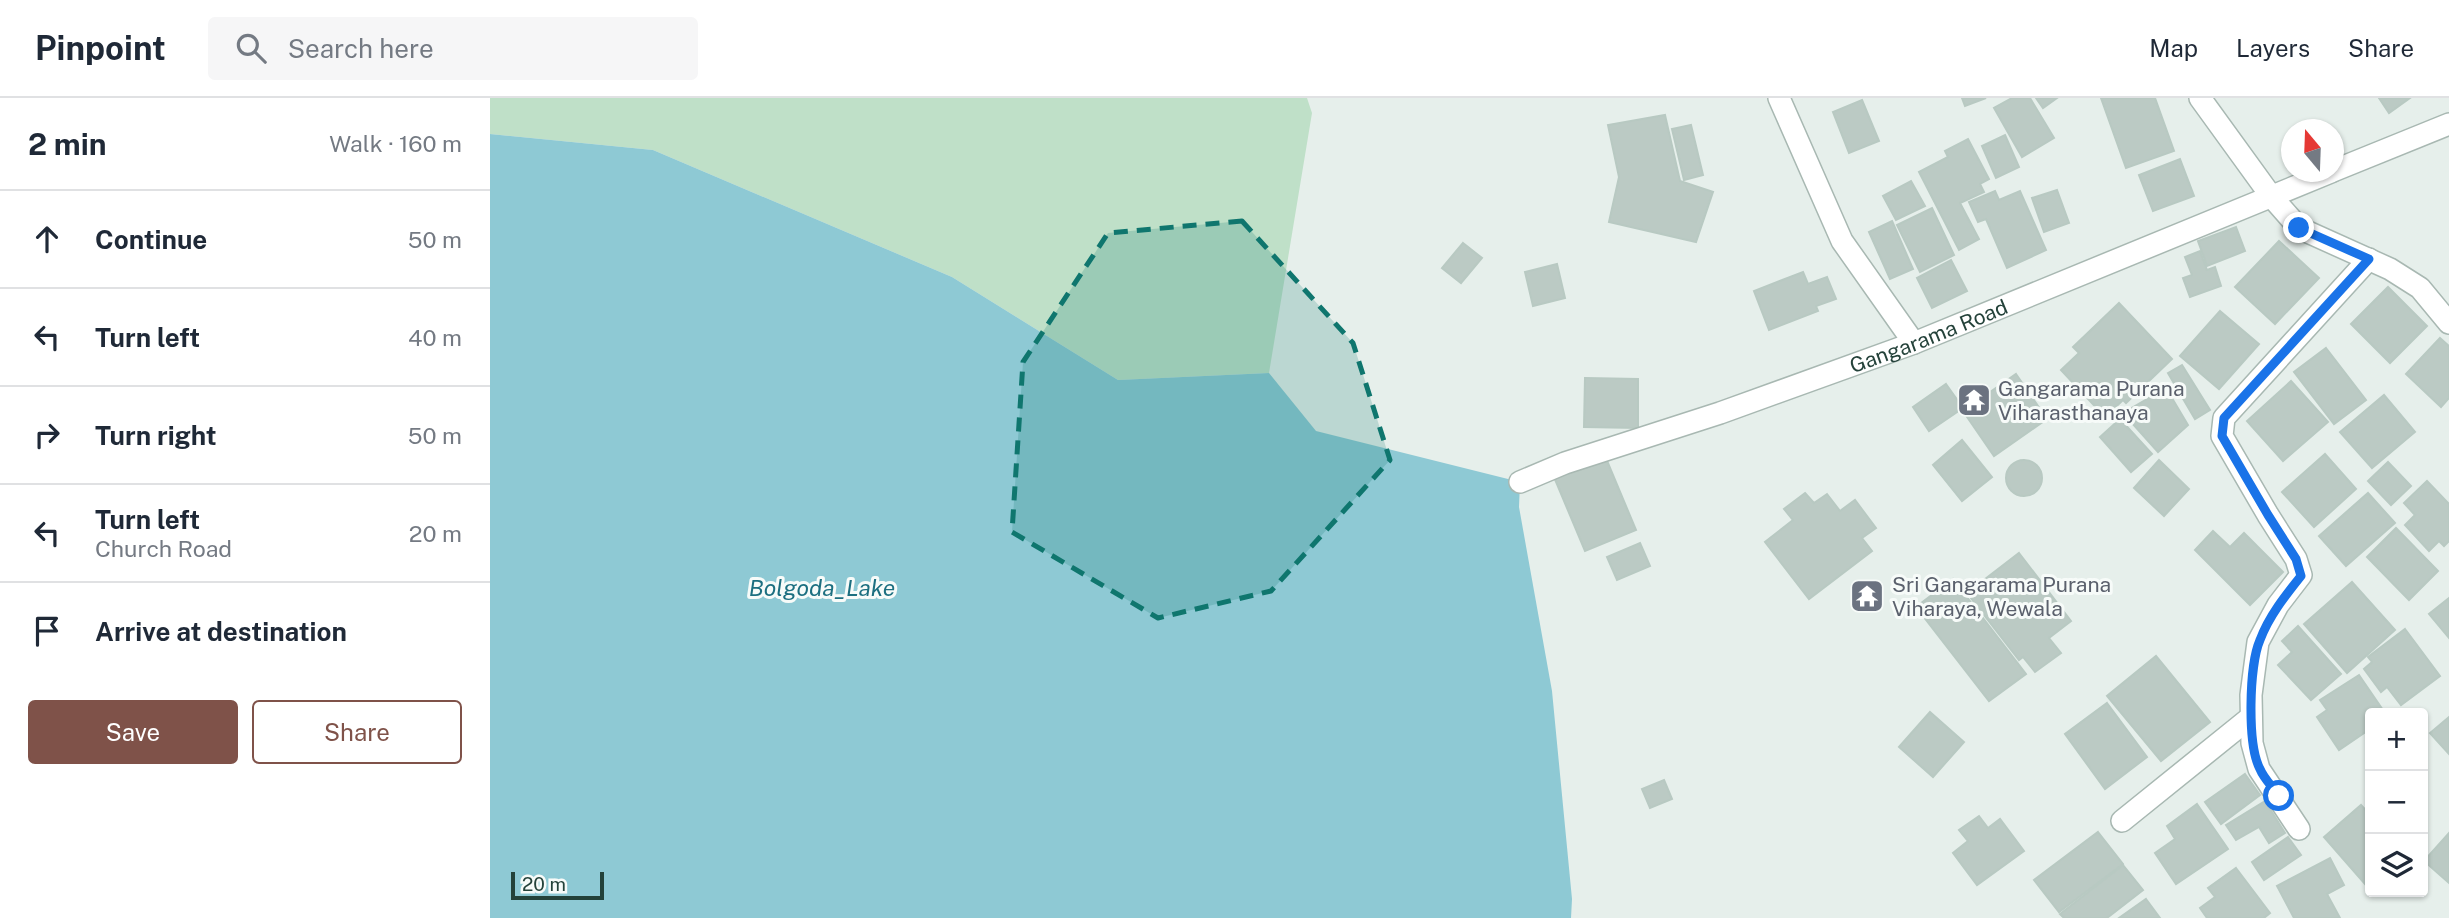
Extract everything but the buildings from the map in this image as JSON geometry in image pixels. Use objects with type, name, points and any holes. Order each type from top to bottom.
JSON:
[{"type":"street","points":[[1779,98],[1842,241],[1914,344]]},
{"type":"street","points":[[2200,98],[2271,196],[2299,228],[2390,269],[2420,288],[2449,323]]},
{"type":"street","name":"Gangarama Road","points":[[2344,166],[2449,124]]},
{"type":"street","name":"Gangarama Road","points":[[1520,482],[1565,463],[1720,413],[1914,344],[2305,182]]},
{"type":"street","points":[[2299,829],[2259,769],[2252,743],[2251,695],[2258,642],[2278,605],[2301,576],[2296,559],[2222,436],[2224,418],[2369,259]]},
{"type":"street","points":[[2122,821],[2251,717]]},
{"type":"highlighted area","points":[[1242,221],[1353,343],[1390,460],[1271,591],[1158,618],[1012,532],[1023,362],[1108,233]]},
{"type":"green space","points":[[490,98],[1307,98],[1312,113],[1269,373],[1118,380],[952,277],[653,150],[490,134]]},
{"type":"water","name":"Bolgoda_Lake","points":[[490,134],[653,150],[952,277],[1118,380],[1269,373],[1316,431],[1520,482],[1519,507],[1552,691],[1572,899],[1571,918],[490,918]]},
{"type":"place","name":"Gangarama Purana Viharasthanaya","points":[[1974,400]]},
{"type":"place","name":"Sri Gangarama Purana Viharaya, Wewala","points":[[1867,596]]},
{"type":"route","points":[[2279,796],[2259,769],[2252,743],[2251,695],[2258,642],[2278,605],[2301,576],[2296,559],[2222,436],[2224,418],[2369,259],[2299,228]]}]
